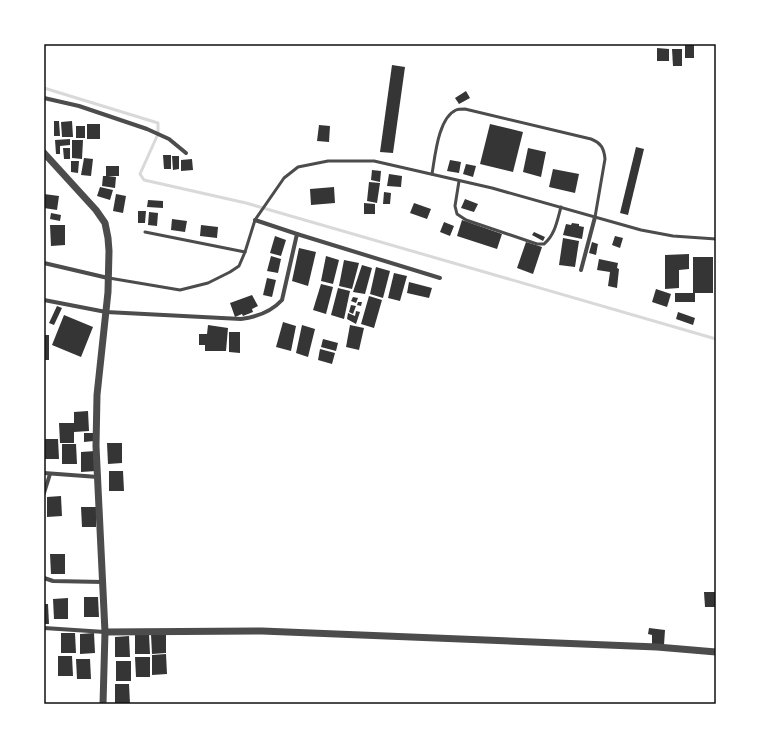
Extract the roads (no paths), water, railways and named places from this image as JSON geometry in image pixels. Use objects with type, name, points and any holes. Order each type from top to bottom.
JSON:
[{"type":"street","points":[[44,98],[79,106],[160,134],[169,139],[186,153]]},
{"type":"street","points":[[44,153],[96,210],[105,223],[108,238],[108,278],[97,395],[96,446],[105,632],[103,704]]},
{"type":"street","points":[[580,270],[595,217]]},
{"type":"street","points":[[255,220],[440,278]]},
{"type":"street","points":[[44,300],[106,312],[241,319],[255,317],[276,307],[282,300],[297,234]]},
{"type":"street","points":[[44,263],[108,278]]},
{"type":"street","points":[[44,473],[98,477]]},
{"type":"street","points":[[44,493],[50,474]]},
{"type":"street","points":[[44,578],[53,581],[103,582]]},
{"type":"street","points":[[44,628],[105,632],[262,631],[657,647],[716,652]]},
{"type":"lane","points":[[432,174],[442,124],[449,115],[456,110],[465,109],[591,139],[602,145],[605,151],[595,217]]},
{"type":"lane","points":[[108,278],[180,290],[208,283],[230,272],[239,266],[246,252],[255,220],[268,199],[284,178],[298,167],[328,161],[374,161],[459,180],[654,233],[716,239]]},
{"type":"lane","points":[[459,180],[454,206],[458,214],[466,220],[537,244],[544,244],[550,240],[561,207]]},
{"type":"lane","points":[[145,232],[246,252]]},
{"type":"waterway","points":[[44,88],[158,123],[158,134],[140,174],[144,180],[246,203],[716,339]]}]
